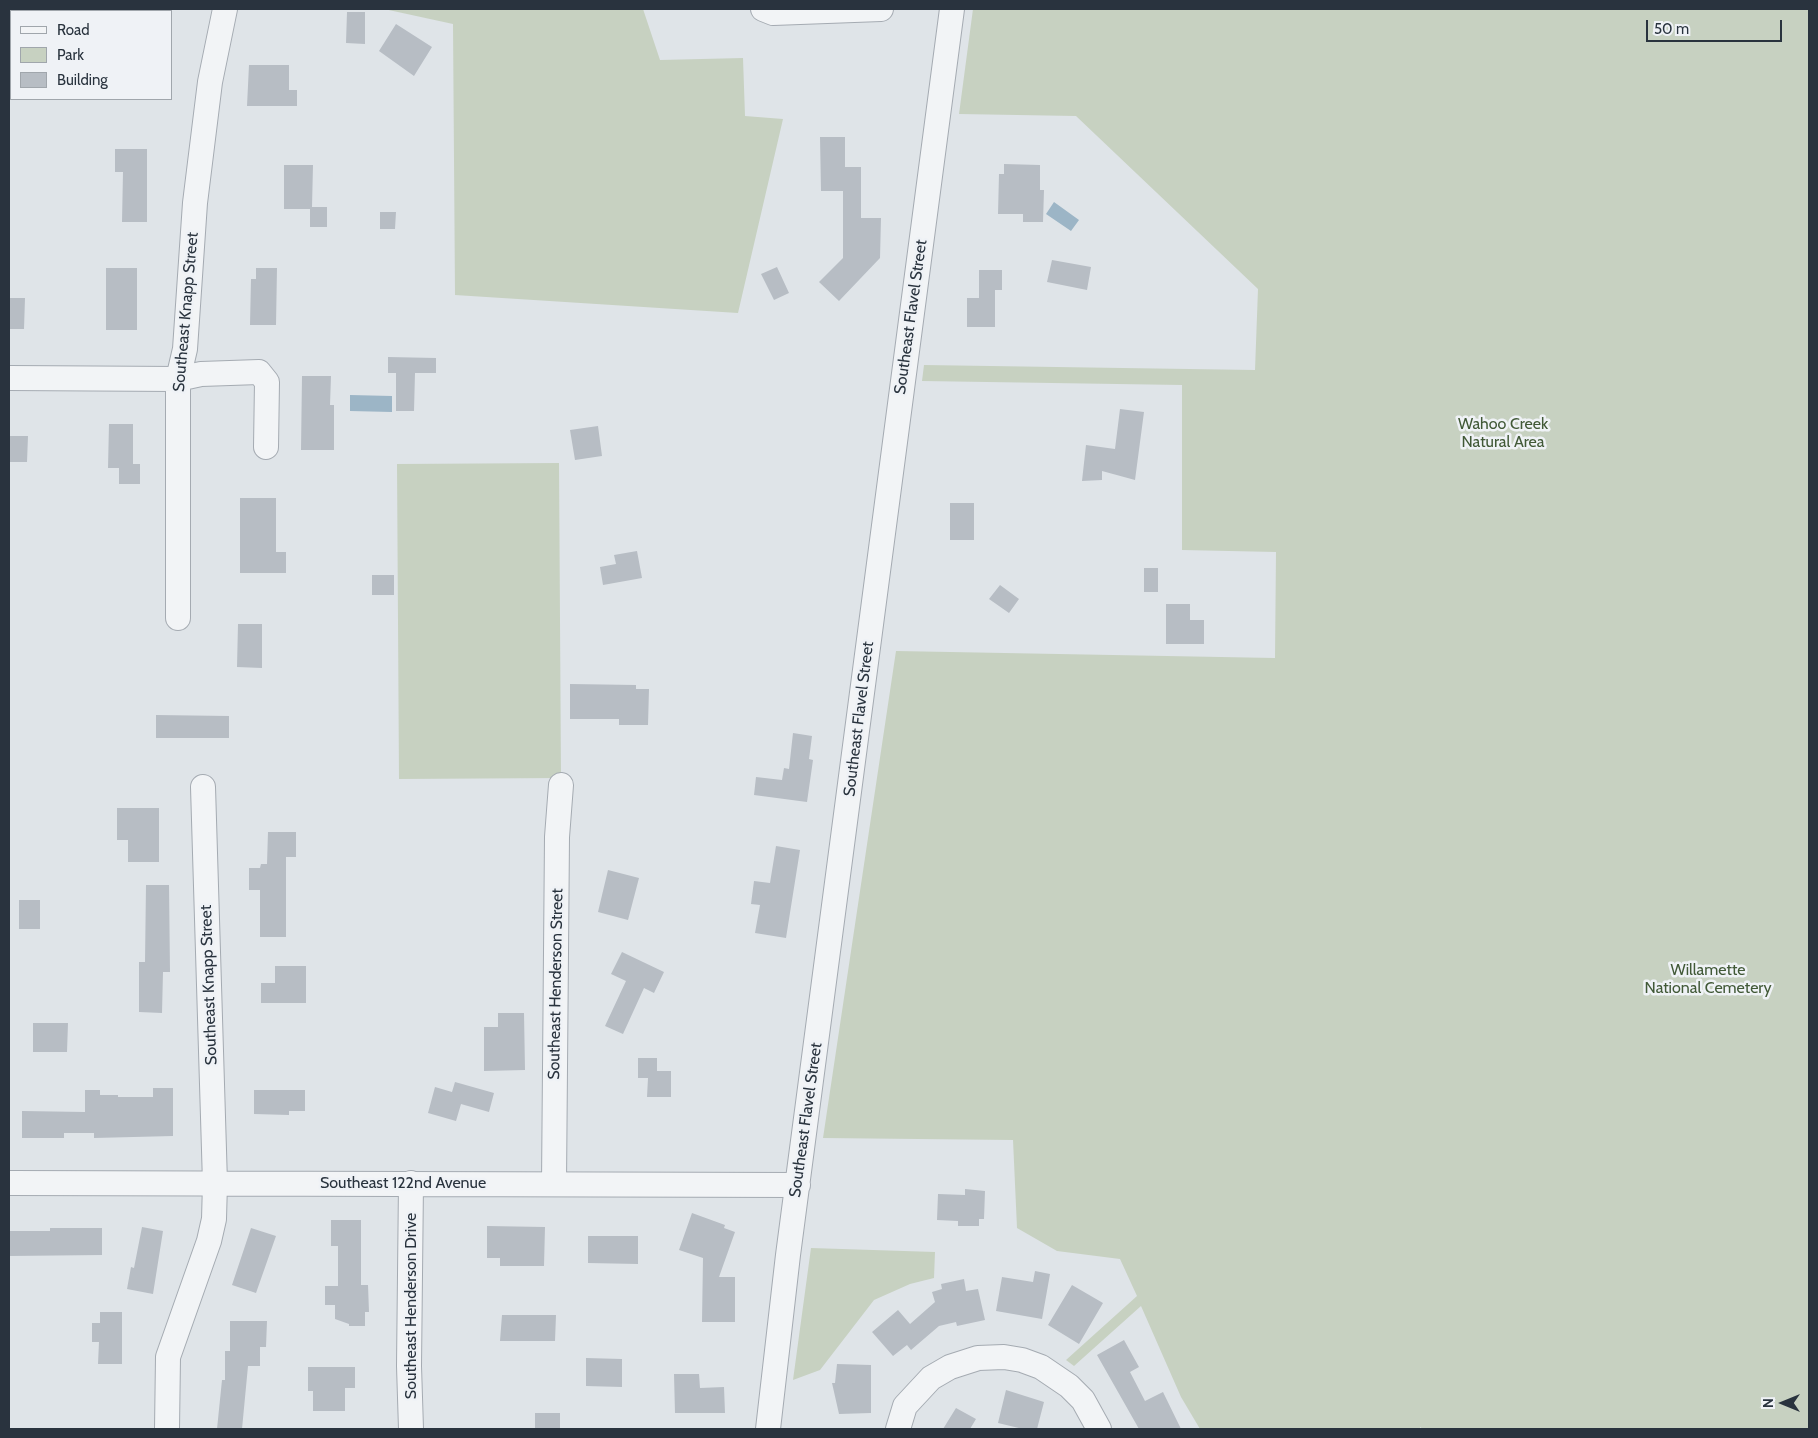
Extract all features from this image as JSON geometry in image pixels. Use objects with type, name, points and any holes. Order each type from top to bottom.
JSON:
[{"type":"street","name":"Southeast Knapp Street","points":[[178,618],[178,379],[185,349],[195,203],[210,82],[225,9]]},
{"type":"street","points":[[763,9],[773,13],[881,9]]},
{"type":"street","name":"Southeast Flavel Street","points":[[768,1429],[798,1185],[952,9]]},
{"type":"street","points":[[9,378],[178,379],[201,374],[259,372],[267,382],[266,447]]},
{"type":"street","name":"Southeast Henderson Street","points":[[554,1184],[557,837],[561,785]]},
{"type":"street","name":"Southeast Knapp Street","points":[[167,1429],[168,1357],[209,1241],[214,1219],[215,1184],[203,787]]},
{"type":"street","name":"Southeast 122nd Avenue","points":[[9,1183],[798,1185]]},
{"type":"street","name":"Southeast Henderson Drive","points":[[411,1183],[409,1366],[412,1429]]},
{"type":"street","points":[[898,1429],[905,1406],[931,1378],[950,1367],[978,1358],[1004,1357],[1041,1367],[1069,1386],[1084,1400],[1100,1429]]},
{"type":"green space","points":[[384,9],[643,9],[660,60],[743,58],[745,116],[783,119],[738,313],[455,295],[453,24]]},
{"type":"green space","points":[[973,9],[1809,9],[1809,1429],[1423,1429],[1420,1427],[1420,1429],[1200,1429],[1181,1397],[1141,1306],[1074,1366],[1066,1360],[1137,1296],[1120,1259],[1057,1251],[1017,1228],[1013,1140],[823,1138],[896,651],[1275,658],[1276,552],[1182,550],[1182,385],[922,381],[924,365],[1255,370],[1258,289],[1076,116],[959,114]]},
{"type":"green space","points":[[559,463],[561,778],[399,779],[397,464]]},
{"type":"green space","points":[[811,1248],[935,1252],[934,1278],[910,1284],[874,1300],[820,1370],[793,1380]]},
{"type":"water","points":[[1054,202],[1079,220],[1071,231],[1046,214]]},
{"type":"water","points":[[350,395],[392,396],[392,412],[350,411]]},
{"type":"building","points":[[347,12],[365,12],[365,44],[346,43]]},
{"type":"building","points":[[396,24],[432,47],[414,76],[379,51]]},
{"type":"building","points":[[249,65],[289,65],[289,90],[297,90],[297,106],[247,106]]},
{"type":"building","points":[[820,137],[845,137],[845,167],[861,167],[861,218],[881,218],[880,258],[839,301],[819,282],[843,258],[843,191],[821,191]]},
{"type":"building","points":[[115,149],[147,149],[147,222],[122,222],[123,172],[115,172]]},
{"type":"building","points":[[1004,164],[1040,165],[1040,190],[1044,190],[1043,222],[1023,222],[1023,214],[998,214],[999,174],[1004,174]]},
{"type":"building","points":[[284,165],[313,165],[312,207],[327,207],[327,227],[310,227],[310,209],[284,209]]},
{"type":"building","points":[[380,212],[396,212],[395,229],[380,229]]},
{"type":"building","points":[[1052,260],[1091,267],[1087,290],[1047,282]]},
{"type":"building","points":[[777,267],[789,293],[774,300],[761,274]]},
{"type":"building","points":[[106,268],[137,268],[137,330],[106,330]]},
{"type":"building","points":[[256,268],[277,268],[276,325],[250,325],[251,279],[256,279]]},
{"type":"building","points":[[979,270],[1002,270],[1002,290],[995,290],[995,327],[967,327],[967,298],[979,298]]},
{"type":"building","points":[[9,298],[25,298],[24,329],[9,329]]},
{"type":"building","points":[[388,357],[436,358],[436,373],[415,373],[414,411],[396,411],[396,373],[388,373]]},
{"type":"building","points":[[302,376],[331,376],[330,405],[334,405],[334,450],[301,450]]},
{"type":"building","points":[[1120,409],[1144,412],[1135,480],[1102,471],[1102,480],[1082,481],[1086,445],[1115,449]]},
{"type":"building","points":[[109,424],[133,424],[133,464],[140,464],[140,484],[119,484],[119,468],[108,468]]},
{"type":"building","points":[[598,426],[602,456],[575,460],[570,430]]},
{"type":"building","points":[[9,436],[28,436],[27,462],[9,462]]},
{"type":"building","points":[[240,498],[276,498],[276,552],[286,552],[286,573],[240,573]]},
{"type":"building","points":[[950,503],[974,503],[974,540],[950,540]]},
{"type":"building","points":[[637,551],[642,578],[603,585],[600,567],[616,564],[614,555]]},
{"type":"building","points":[[1144,568],[1158,568],[1158,592],[1144,592]]},
{"type":"building","points":[[372,575],[394,575],[394,595],[372,595]]},
{"type":"building","points":[[1000,585],[1019,599],[1009,613],[989,599]]},
{"type":"building","points":[[1166,604],[1190,604],[1190,620],[1204,620],[1204,644],[1166,644]]},
{"type":"building","points":[[238,624],[262,624],[262,668],[237,667]]},
{"type":"building","points":[[570,684],[636,685],[636,689],[649,689],[648,725],[619,725],[619,719],[570,719]]},
{"type":"building","points":[[156,715],[229,716],[229,738],[156,738]]},
{"type":"building","points":[[793,733],[812,736],[809,759],[813,760],[807,802],[754,795],[756,777],[782,780],[784,768],[789,769]]},
{"type":"building","points":[[117,808],[159,808],[159,862],[128,862],[128,840],[117,840]]},
{"type":"building","points":[[268,832],[296,832],[296,857],[286,857],[286,937],[260,937],[260,890],[249,890],[249,868],[260,868],[261,864],[267,864]]},
{"type":"building","points":[[776,846],[800,850],[786,938],[755,933],[760,905],[751,904],[754,881],[770,883]]},
{"type":"building","points":[[608,870],[639,878],[628,920],[598,912]]},
{"type":"building","points":[[146,885],[169,885],[170,972],[163,972],[162,1013],[139,1012],[139,962],[145,962]]},
{"type":"building","points":[[19,900],[40,900],[40,929],[19,929]]},
{"type":"building","points":[[622,952],[664,972],[654,993],[644,988],[623,1034],[605,1026],[626,981],[611,974]]},
{"type":"building","points":[[275,966],[306,966],[306,1003],[261,1003],[261,983],[275,983]]},
{"type":"building","points":[[498,1013],[524,1013],[525,1070],[484,1071],[484,1027],[498,1027]]},
{"type":"building","points":[[33,1023],[68,1023],[67,1052],[33,1052]]},
{"type":"building","points":[[638,1058],[657,1058],[657,1071],[671,1071],[671,1097],[647,1097],[648,1078],[638,1078]]},
{"type":"building","points":[[455,1082],[494,1093],[489,1112],[461,1104],[456,1121],[428,1113],[435,1087],[452,1092]]},
{"type":"building","points":[[153,1088],[173,1088],[173,1136],[94,1138],[94,1133],[64,1133],[64,1138],[22,1138],[22,1111],[85,1112],[85,1090],[100,1090],[100,1095],[118,1095],[118,1097],[153,1097]]},
{"type":"building","points":[[254,1090],[305,1090],[305,1111],[289,1111],[289,1115],[254,1114]]},
{"type":"building","points":[[965,1189],[985,1191],[984,1219],[979,1219],[979,1226],[958,1226],[958,1221],[937,1220],[938,1194],[965,1195]]},
{"type":"building","points":[[692,1213],[725,1225],[724,1228],[735,1232],[719,1277],[735,1277],[735,1322],[702,1322],[703,1258],[679,1250]]},
{"type":"building","points":[[331,1220],[361,1220],[361,1285],[368,1285],[369,1312],[365,1312],[365,1326],[349,1326],[349,1324],[335,1319],[335,1305],[325,1305],[325,1286],[338,1286],[338,1246],[331,1246]]},
{"type":"building","points":[[487,1226],[545,1227],[544,1266],[500,1266],[500,1258],[487,1258]]},
{"type":"building","points":[[142,1227],[163,1231],[153,1294],[127,1289],[131,1267],[134,1268]]},
{"type":"building","points":[[50,1228],[102,1228],[102,1255],[9,1256],[9,1231],[50,1231]]},
{"type":"building","points":[[251,1228],[276,1236],[256,1293],[232,1285]]},
{"type":"building","points":[[588,1236],[638,1236],[638,1264],[588,1263]]},
{"type":"building","points":[[1035,1271],[1050,1274],[1042,1319],[996,1311],[1002,1277],[1033,1282]]},
{"type":"building","points":[[964,1279],[966,1291],[978,1289],[985,1320],[957,1326],[956,1322],[939,1326],[911,1350],[907,1345],[893,1356],[872,1332],[898,1310],[910,1324],[935,1302],[932,1292],[942,1289],[941,1284]]},
{"type":"building","points":[[1072,1285],[1103,1303],[1079,1344],[1048,1325]]},
{"type":"building","points":[[100,1312],[122,1312],[122,1364],[98,1364],[99,1342],[92,1342],[92,1323],[100,1323]]},
{"type":"building","points":[[502,1315],[556,1315],[555,1341],[500,1341]]},
{"type":"building","points":[[230,1321],[267,1321],[266,1347],[260,1347],[260,1366],[248,1366],[242,1429],[217,1429],[222,1380],[225,1380],[225,1351],[230,1351]]},
{"type":"building","points":[[1124,1340],[1139,1367],[1130,1372],[1145,1401],[1163,1392],[1181,1429],[1139,1429],[1097,1355]]},
{"type":"building","points":[[586,1358],[622,1359],[622,1387],[586,1386]]},
{"type":"building","points":[[837,1364],[871,1365],[871,1413],[839,1414],[832,1383],[835,1383]]},
{"type":"building","points":[[308,1367],[355,1367],[355,1388],[345,1388],[345,1411],[313,1411],[313,1391],[308,1391]]},
{"type":"building","points":[[674,1374],[699,1374],[700,1388],[724,1387],[725,1413],[675,1413]]},
{"type":"building","points":[[1006,1390],[1044,1402],[1037,1429],[1023,1429],[998,1423]]},
{"type":"building","points":[[956,1408],[976,1419],[970,1429],[943,1429]]},
{"type":"building","points":[[535,1413],[560,1413],[560,1429],[535,1429]]},
{"type":"park label","name":"Wahoo Creek Natural Area","points":[[1503,433]]},
{"type":"park label","name":"Willamette National Cemetery","points":[[1708,979]]}]
